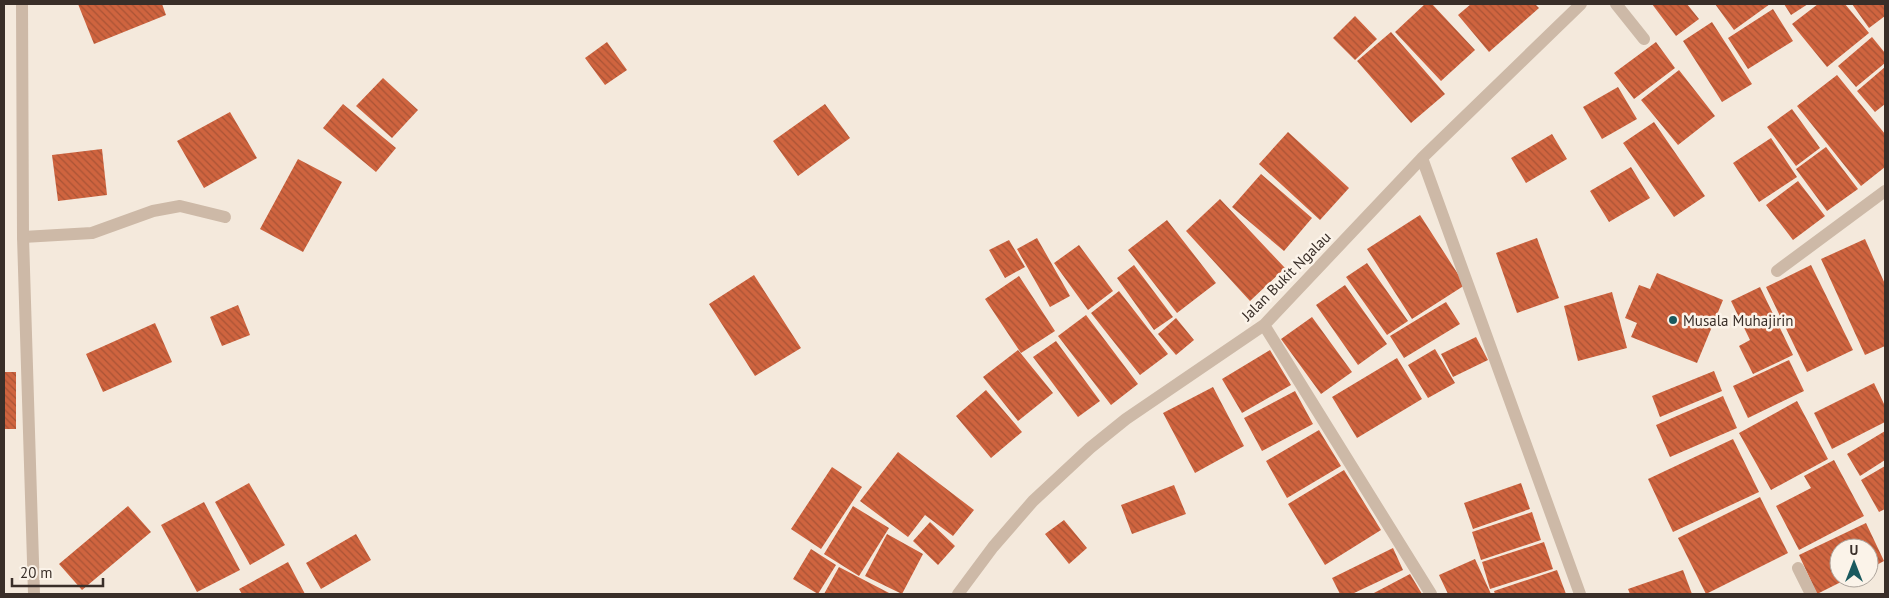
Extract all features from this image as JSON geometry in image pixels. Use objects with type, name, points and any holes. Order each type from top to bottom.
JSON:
[{"type":"street","points":[[22,4],[23,237],[34,594]]},
{"type":"street","name":"Jalan Bukit Ngalau","points":[[958,594],[1033,501],[1090,448],[1126,419],[1264,325],[1422,158],[1581,4]]},
{"type":"street","points":[[1616,4],[1644,39]]},
{"type":"street","points":[[1422,158],[1580,594]]},
{"type":"street","points":[[1777,271],[1885,191]]},
{"type":"street","points":[[23,237],[92,233],[153,211],[180,206],[225,217]]},
{"type":"street","points":[[1264,325],[1431,594]]},
{"type":"street","points":[[1798,568],[1811,594]]},
{"type":"building","points":[[78,4],[162,4],[166,15],[94,44]]},
{"type":"building","points":[[1425,4],[1432,4],[1475,50],[1441,81],[1395,32]]},
{"type":"building","points":[[1471,4],[1535,4],[1539,8],[1489,52],[1458,15]]},
{"type":"building","points":[[1652,4],[1687,4],[1699,19],[1676,36]]},
{"type":"building","points":[[1715,4],[1770,4],[1734,30]]},
{"type":"building","points":[[1784,4],[1808,4],[1791,15]]},
{"type":"building","points":[[1818,4],[1845,4],[1869,33],[1827,67],[1792,24]]},
{"type":"building","points":[[1852,4],[1885,4],[1885,16],[1869,28]]},
{"type":"building","points":[[1773,9],[1793,41],[1748,69],[1728,38]]},
{"type":"building","points":[[1355,16],[1377,39],[1355,60],[1333,38]]},
{"type":"building","points":[[1712,22],[1752,84],[1722,102],[1683,41]]},
{"type":"building","points":[[1391,32],[1445,94],[1411,123],[1357,61]]},
{"type":"building","points":[[1872,37],[1885,53],[1885,63],[1856,87],[1838,66]]},
{"type":"building","points":[[607,42],[627,70],[605,85],[585,58]]},
{"type":"building","points":[[1656,42],[1675,68],[1634,99],[1614,73]]},
{"type":"building","points":[[1885,67],[1885,104],[1875,112],[1857,91]]},
{"type":"building","points":[[1679,70],[1715,116],[1678,145],[1641,100]]},
{"type":"building","points":[[1837,75],[1885,134],[1885,167],[1861,186],[1797,106]]},
{"type":"building","points":[[383,78],[418,110],[392,138],[356,106]]},
{"type":"building","points":[[1618,87],[1637,119],[1602,139],[1583,107]]},
{"type":"building","points":[[343,104],[396,148],[376,172],[323,128]]},
{"type":"building","points":[[825,104],[850,138],[798,176],[773,141]]},
{"type":"building","points":[[1792,109],[1820,148],[1796,166],[1767,127]]},
{"type":"building","points":[[230,112],[257,158],[204,188],[177,141]]},
{"type":"building","points":[[1654,122],[1705,196],[1674,217],[1623,143]]},
{"type":"building","points":[[1288,132],[1349,188],[1320,220],[1259,164]]},
{"type":"building","points":[[1552,134],[1567,159],[1526,183],[1511,158]]},
{"type":"building","points":[[1771,138],[1797,177],[1759,202],[1733,163]]},
{"type":"building","points":[[1826,147],[1858,189],[1827,211],[1796,169]]},
{"type":"building","points":[[102,149],[107,195],[58,201],[52,155]]},
{"type":"building","points":[[298,159],[342,182],[303,252],[260,229]]},
{"type":"building","points":[[1631,167],[1650,198],[1609,222],[1590,191]]},
{"type":"building","points":[[1261,174],[1312,218],[1284,251],[1232,207]]},
{"type":"building","points":[[1798,181],[1825,216],[1793,240],[1766,205]]},
{"type":"building","points":[[1220,199],[1285,268],[1250,301],[1186,231]]},
{"type":"building","points":[[1420,215],[1465,285],[1412,319],[1367,249]]},
{"type":"building","points":[[1167,220],[1216,283],[1177,313],[1128,250]]},
{"type":"building","points":[[1037,238],[1070,296],[1050,307],[1017,249]]},
{"type":"building","points":[[1537,238],[1559,298],[1517,313],[1496,253]]},
{"type":"building","points":[[1865,239],[1885,284],[1885,346],[1865,355],[1821,259]]},
{"type":"building","points":[[1009,240],[1025,267],[1005,278],[989,250]]},
{"type":"building","points":[[1079,245],[1113,291],[1088,310],[1054,263]]},
{"type":"building","points":[[1367,263],[1408,321],[1387,335],[1346,277]]},
{"type":"building","points":[[1134,265],[1173,317],[1154,330],[1117,278]]},
{"type":"building","points":[[1811,265],[1853,350],[1807,372],[1766,287]]},
{"type":"building","name":"Musala Muhajirin","points":[[1657,273],[1723,300],[1697,363],[1631,337],[1637,323],[1625,318],[1639,285],[1650,289]]},
{"type":"building","points":[[754,275],[801,348],[755,376],[709,304]]},
{"type":"building","points":[[1019,276],[1055,331],[1021,353],[985,299]]},
{"type":"building","points":[[1345,285],[1387,344],[1358,365],[1316,305]]},
{"type":"building","points":[[1760,287],[1793,355],[1753,374],[1739,346],[1750,340],[1731,301]]},
{"type":"building","points":[[1119,291],[1168,354],[1140,375],[1091,313]]},
{"type":"building","points":[[1612,292],[1627,348],[1578,361],[1564,306]]},
{"type":"building","points":[[1446,302],[1460,324],[1404,358],[1390,336]]},
{"type":"building","points":[[238,305],[250,335],[222,346],[210,317]]},
{"type":"building","points":[[1086,315],[1138,384],[1111,405],[1058,336]]},
{"type":"building","points":[[1312,317],[1352,372],[1321,394],[1281,339]]},
{"type":"building","points":[[1176,318],[1194,340],[1176,355],[1158,334]]},
{"type":"building","points":[[155,323],[172,362],[103,392],[86,354]]},
{"type":"building","points":[[1476,337],[1488,360],[1453,377],[1441,354]]},
{"type":"building","points":[[1056,341],[1100,401],[1078,417],[1033,357]]},
{"type":"building","points":[[1435,349],[1455,383],[1428,398],[1408,365]]},
{"type":"building","points":[[1018,350],[1053,393],[1018,421],[983,377]]},
{"type":"building","points":[[1270,350],[1291,385],[1242,413],[1222,379]]},
{"type":"building","points":[[1397,358],[1422,399],[1357,438],[1332,397]]},
{"type":"building","points":[[1789,360],[1804,391],[1748,418],[1733,386]]},
{"type":"building","points":[[1714,371],[1722,391],[1660,417],[1652,396]]},
{"type":"building","points":[[4,372],[16,372],[16,429],[4,429]]},
{"type":"building","points":[[1874,383],[1885,406],[1885,422],[1832,449],[1814,413]]},
{"type":"building","points":[[1213,387],[1244,446],[1195,473],[1163,413]]},
{"type":"building","points":[[986,390],[1022,432],[991,458],[956,416]]},
{"type":"building","points":[[1295,391],[1313,424],[1262,451],[1244,418]]},
{"type":"building","points":[[1723,396],[1737,428],[1670,457],[1656,425]]},
{"type":"building","points":[[1797,401],[1828,459],[1771,490],[1739,433]]},
{"type":"building","points":[[1319,430],[1341,466],[1287,498],[1266,461]]},
{"type":"building","points":[[1885,431],[1885,460],[1860,476],[1847,454]]},
{"type":"building","points":[[1733,439],[1759,492],[1673,532],[1648,479]]},
{"type":"building","points":[[898,452],[974,510],[953,536],[925,515],[908,537],[860,501]]},
{"type":"building","points":[[1834,460],[1864,516],[1799,550],[1776,506],[1811,488],[1804,476]]},
{"type":"building","points":[[1885,466],[1885,509],[1879,512],[1861,480]]},
{"type":"building","points":[[832,467],[862,487],[821,549],[791,529]]},
{"type":"building","points":[[1344,470],[1381,530],[1325,565],[1288,504]]},
{"type":"building","points":[[249,483],[285,545],[250,565],[215,502]]},
{"type":"building","points":[[1521,483],[1530,509],[1473,529],[1464,503]]},
{"type":"building","points":[[1174,485],[1186,514],[1132,534],[1121,505]]},
{"type":"building","points":[[1760,497],[1788,553],[1706,594],[1678,538]]},
{"type":"building","points":[[204,502],[240,570],[197,592],[161,525]]},
{"type":"building","points":[[128,506],[151,532],[82,590],[59,564]]},
{"type":"building","points":[[853,506],[889,528],[859,576],[824,554]]},
{"type":"building","points":[[1532,512],[1541,540],[1481,560],[1472,532]]},
{"type":"building","points":[[1064,520],[1087,548],[1069,564],[1045,534]]},
{"type":"building","points":[[930,522],[955,546],[938,565],[913,541]]},
{"type":"building","points":[[1866,523],[1873,538],[1835,538]]},
{"type":"building","points":[[356,534],[371,560],[321,589],[306,563]]},
{"type":"building","points":[[887,534],[923,554],[902,594],[865,576]]},
{"type":"building","points":[[1829,541],[1829,588],[1817,594],[1799,555]]},
{"type":"building","points":[[1544,542],[1553,569],[1490,589],[1482,562]]},
{"type":"building","points":[[1393,548],[1403,570],[1352,594],[1340,594],[1332,578]]},
{"type":"building","points":[[811,549],[836,565],[818,594],[793,579]]},
{"type":"building","points":[[1879,550],[1884,561],[1879,564]]},
{"type":"building","points":[[1475,559],[1491,594],[1448,594],[1439,575]]},
{"type":"building","points":[[288,562],[305,594],[242,594],[239,589]]},
{"type":"building","points":[[839,567],[891,594],[824,594]]},
{"type":"building","points":[[1557,570],[1566,594],[1495,594],[1494,591]]},
{"type":"building","points":[[1683,570],[1692,594],[1630,594],[1628,589]]},
{"type":"building","points":[[1410,574],[1422,594],[1372,594]]},
{"type":"place","name":"Musala Muhajirin","points":[[1673,320]]}]
